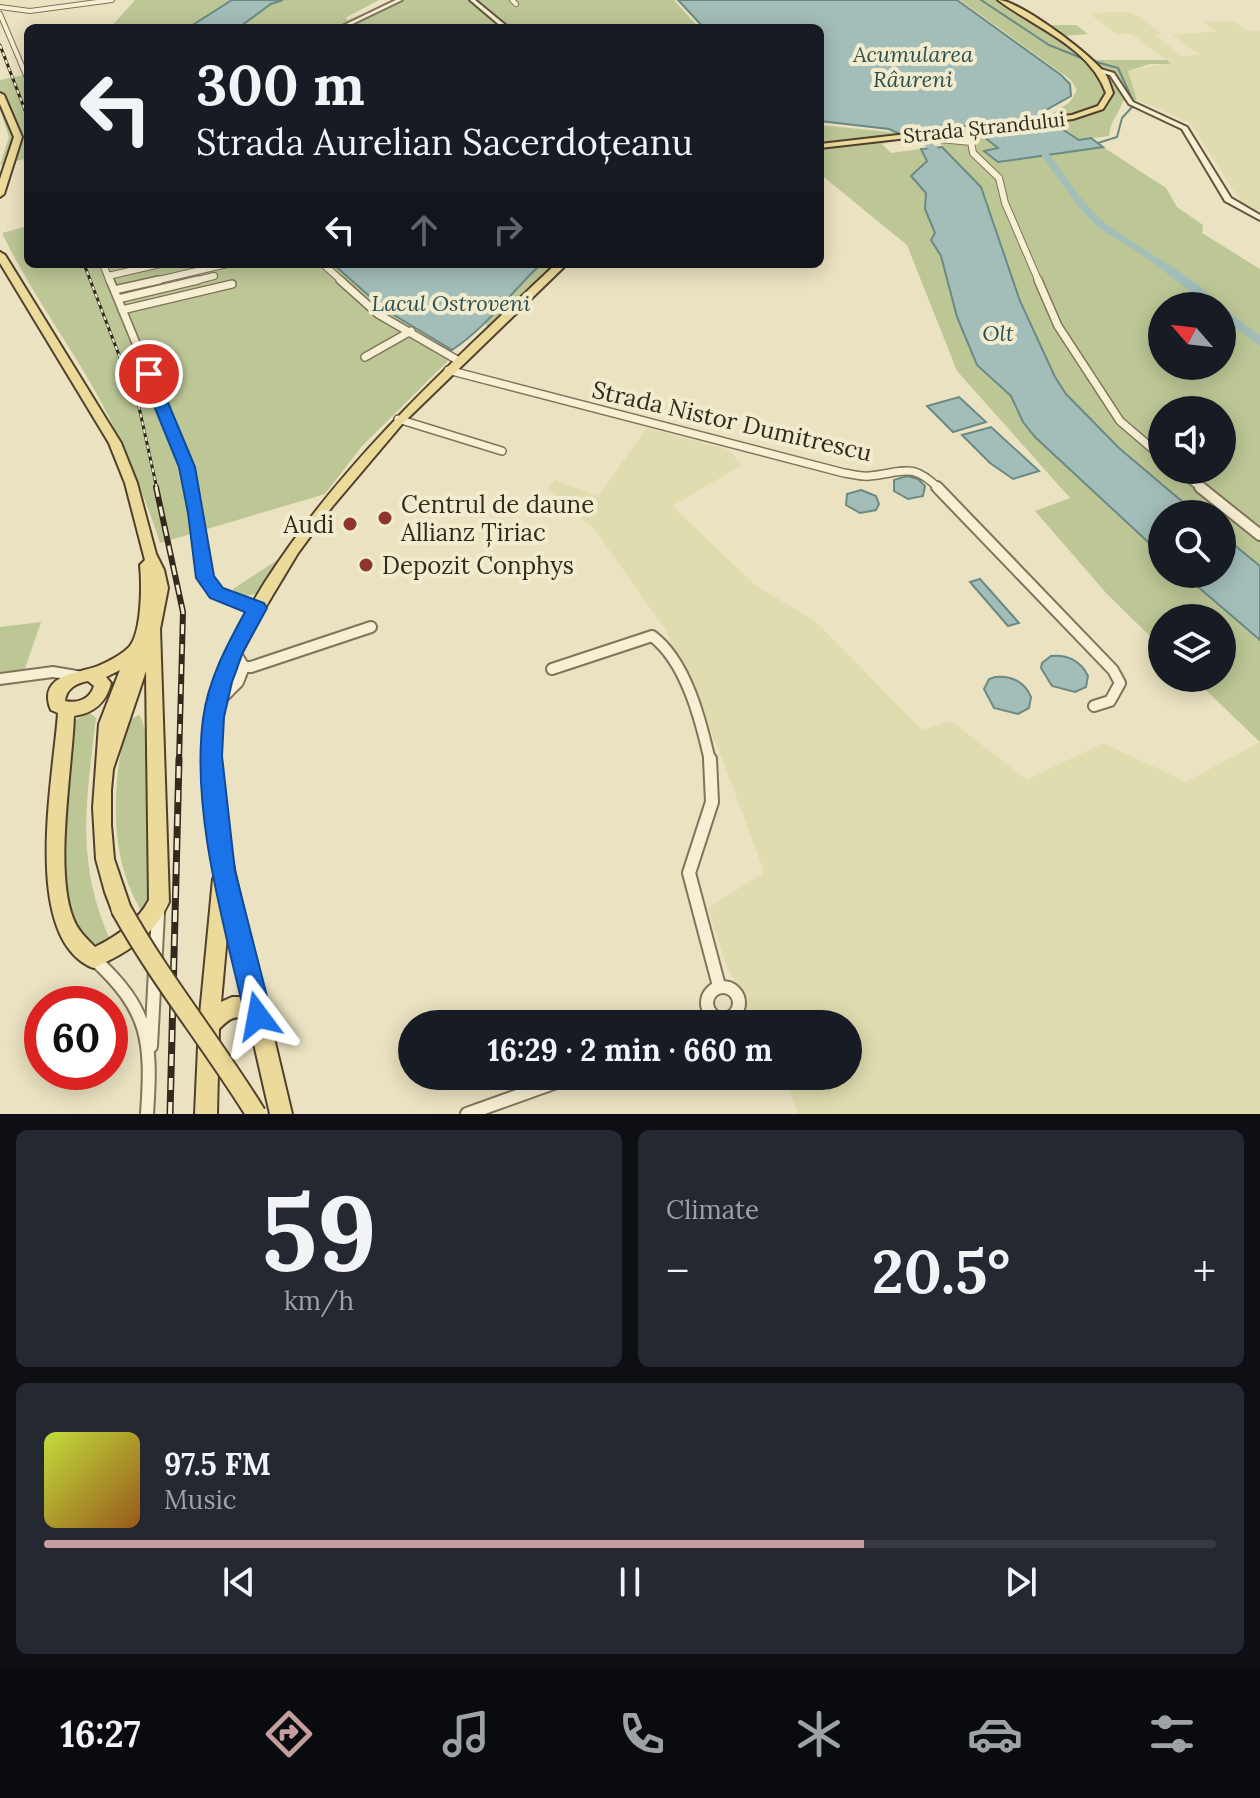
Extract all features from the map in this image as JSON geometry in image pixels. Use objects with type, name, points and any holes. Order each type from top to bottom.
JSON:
[{"type":"main road","points":[[466,0],[493,24]]},
{"type":"main road","points":[[472,0],[501,24]]},
{"type":"main road","points":[[1001,0],[1077,48],[1097,70],[1112,74],[1131,103],[1185,128],[1228,199],[1235,206],[1260,218]]},
{"type":"main road","name":"Strada Ștrandului","points":[[824,146],[1082,116],[1105,107],[1110,95],[1097,70]]},
{"type":"main road","points":[[0,95],[18,137],[2,176],[0,194]]},
{"type":"main road","points":[[0,255],[115,443],[131,483],[161,588],[153,629],[104,769]]},
{"type":"main road","points":[[281,1114],[223,871],[211,756],[216,703],[234,651],[257,608],[320,510],[398,419],[558,268]]},
{"type":"main road","points":[[149,554],[149,602],[108,722],[101,795],[102,847],[106,870],[121,909],[149,960],[219,1053],[256,1114]]},
{"type":"main road","points":[[66,710],[58,892],[63,919],[70,933],[93,958],[115,949],[140,930],[159,902],[153,629]]},
{"type":"main road","points":[[108,722],[102,713],[87,706],[66,710],[57,705],[58,691],[67,682],[117,664],[136,647]]},
{"type":"main road","points":[[87,675],[103,683],[87,706]]},
{"type":"main road","points":[[124,713],[142,706],[153,707]]},
{"type":"main road","points":[[206,1114],[209,1025],[223,871]]},
{"type":"main road","points":[[209,1025],[218,1015],[234,1006],[250,1008],[258,1016]]},
{"type":"street","points":[[35,10],[43,0]]},
{"type":"street","points":[[0,7],[35,10],[112,0]]},
{"type":"street","points":[[349,24],[400,0]]},
{"type":"street","points":[[0,14],[24,71]]},
{"type":"street","points":[[932,135],[971,142],[973,153],[999,178],[1005,203],[1058,326],[1120,421],[1148,445]]},
{"type":"street","points":[[105,268],[187,467],[197,513],[205,578],[217,593],[257,608]]},
{"type":"street","points":[[108,276],[143,268]]},
{"type":"street","points":[[116,295],[213,268]]},
{"type":"street","points":[[327,268],[378,314],[411,331],[453,366]]},
{"type":"street","points":[[116,295],[214,276]]},
{"type":"street","points":[[122,310],[232,284]]},
{"type":"street","points":[[365,357],[411,331]]},
{"type":"street","name":"Strada Nistor Dumitrescu","points":[[453,366],[844,473],[874,476],[905,469],[925,475],[1113,670],[1120,683],[1117,691],[1110,701],[1094,706]]},
{"type":"street","points":[[398,419],[502,451]]},
{"type":"street","points":[[1196,484],[1260,535]]},
{"type":"street","points":[[244,667],[371,627]]},
{"type":"street","points":[[552,669],[652,636],[663,642],[670,651],[691,702],[712,771],[712,805],[690,861],[689,873],[719,986]]},
{"type":"street","points":[[234,651],[244,667]]},
{"type":"street","points":[[216,703],[238,682],[244,667]]},
{"type":"street","points":[[0,679],[62,671],[87,675]]},
{"type":"street","points":[[37,673],[52,680],[58,691]]},
{"type":"street","points":[[147,1114],[159,902]]},
{"type":"street","points":[[93,958],[132,1003],[150,1053]]},
{"type":"street","points":[[708,1010],[707,997],[719,986]]},
{"type":"street","points":[[719,986],[732,990],[738,998],[737,1010]]},
{"type":"street","points":[[467,1114],[534,1090]]},
{"type":"shaded area","points":[[1127,12],[1138,16],[1162,34],[1155,35],[1182,56],[1200,55],[1172,34],[1217,32],[1203,22],[1233,21],[1248,31],[1260,31],[1260,212],[1242,204],[1191,123],[1137,100],[1127,71],[1170,63],[1132,34],[1116,34],[1089,13]]},
{"type":"shaded area","points":[[647,428],[729,450],[742,465],[672,506],[755,585],[816,622],[922,730],[951,721],[1027,780],[1103,743],[1186,782],[1260,742],[1260,1114],[798,1114],[790,1090],[862,1090],[862,1010],[749,1010],[725,962],[708,908],[762,874],[763,869],[720,753],[665,629],[595,530],[548,489],[555,480],[598,496]]},
{"type":"green space","points":[[135,0],[232,0],[194,24],[114,24]]},
{"type":"green space","points":[[283,0],[379,0],[345,18],[348,20],[397,0],[674,0],[695,24],[244,24],[271,4]]},
{"type":"green space","points":[[960,0],[1005,0],[1045,25],[1076,25],[1088,34],[1063,36],[1096,60],[1167,60],[1171,64],[1150,64],[1128,71],[1137,100],[1123,101],[1109,136],[1080,140],[1045,118],[1070,102],[1077,90],[1071,80]]},
{"type":"green space","points":[[24,75],[24,159],[0,165],[9,137],[0,110],[0,80]]},
{"type":"green space","points":[[824,125],[900,133],[902,135],[894,136],[898,141],[882,144],[891,153],[921,149],[928,161],[912,176],[926,193],[925,209],[935,233],[931,240],[941,256],[957,317],[977,365],[1011,396],[1023,422],[1035,437],[1148,542],[1148,588],[1199,588],[1218,604],[1148,604],[1148,634],[1107,594],[1035,511],[1070,498],[957,371],[907,245],[824,177]]},
{"type":"green space","points":[[979,133],[999,149],[985,151],[998,162],[1103,147],[1166,188],[1177,207],[1203,225],[1202,233],[1260,269],[1260,566],[1236,546],[1236,500],[1180,500],[1162,484],[1236,484],[1236,396],[1148,396],[1148,473],[1066,394],[1055,377],[1020,301],[981,187],[935,138]]},
{"type":"green space","points":[[24,227],[24,268],[338,268],[384,309],[452,350],[447,362],[362,446],[325,494],[160,543],[117,433],[2,233]]},
{"type":"green space","points":[[537,268],[551,268],[488,326],[485,325],[492,312]]},
{"type":"green space","points":[[285,555],[260,593],[241,597],[234,594],[233,589]]},
{"type":"green space","points":[[1236,619],[1260,640],[1260,742],[1208,692],[1236,692]]},
{"type":"green space","points":[[41,622],[20,683],[0,686],[0,627]]},
{"type":"green space","points":[[85,713],[96,718],[87,805],[88,858],[92,885],[111,942],[94,948],[81,935],[67,902],[64,855],[69,733],[72,723]]},
{"type":"green space","points":[[139,715],[147,745],[153,824],[153,890],[144,915],[124,870],[116,821],[118,770],[127,721]]},
{"type":"water","points":[[232,0],[283,0],[271,4],[244,24],[194,24]]},
{"type":"water","name":"Acumularea Râureni","points":[[678,0],[957,0],[1061,75],[1070,84],[1071,96],[1041,113],[1039,119],[902,135],[889,129],[824,121],[824,24],[700,24]]},
{"type":"water","points":[[1054,124],[1079,140],[1091,138],[1103,147],[998,162],[984,151],[998,148],[979,133]]},
{"type":"water","name":"Olt","points":[[942,147],[981,187],[1020,301],[1066,394],[1148,473],[1148,484],[1162,484],[1180,500],[1148,500],[1148,542],[1035,437],[1023,422],[1011,396],[977,365],[957,317],[941,256],[931,240],[935,233],[925,209],[926,193],[911,176],[927,161],[921,149]]},
{"type":"water","name":"Lacul Ostroveni","points":[[338,268],[537,268],[488,320],[452,350],[384,309]]},
{"type":"water","points":[[959,397],[986,422],[953,432],[927,406]]},
{"type":"water","points":[[991,427],[1039,471],[1013,479],[990,463],[962,435]]},
{"type":"water","points":[[907,476],[918,479],[925,486],[923,496],[908,499],[894,491],[894,480]]},
{"type":"water","points":[[861,490],[876,496],[879,504],[876,510],[860,513],[846,505],[847,494]]},
{"type":"water","points":[[1236,546],[1260,566],[1260,640],[1236,619],[1236,604],[1218,604],[1199,588],[1236,588]]},
{"type":"water","points":[[980,579],[1019,623],[1008,626],[970,582]]},
{"type":"water","points":[[1051,656],[1068,657],[1077,663],[1088,676],[1086,687],[1075,692],[1052,686],[1041,668],[1042,663]]},
{"type":"water","points":[[1012,678],[1021,684],[1031,697],[1029,708],[1018,714],[994,708],[984,689],[989,679]]},
{"type":"waterway","points":[[981,0],[1049,45],[1084,59]]},
{"type":"waterway","points":[[1093,61],[1118,68],[1134,103]]},
{"type":"waterway","points":[[1098,143],[1117,137],[1122,118],[1133,106]]},
{"type":"waterway","name":"Olt","points":[[903,122],[949,162]]},
{"type":"waterway","points":[[1045,155],[1086,209],[1104,227],[1148,254],[1198,292]]},
{"type":"waterway","points":[[1236,322],[1260,342]]},
{"type":"railway","points":[[0,45],[24,108]]},
{"type":"railway","points":[[86,268],[139,407],[157,489]]},
{"type":"railway","points":[[156,487],[183,612],[179,761]]},
{"type":"railway","points":[[170,1114],[179,759]]},
{"type":"place","name":"Centrul de daune Allianz Țiriac","points":[[385,518]]},
{"type":"place","name":"Audi","points":[[350,524]]},
{"type":"place","name":"Depozit Conphys","points":[[366,565]]},
{"type":"route","points":[[149,374],[187,467],[197,513],[205,578],[217,593],[257,608],[234,651],[222,682],[216,703],[211,756],[223,871],[258,1016]]}]
